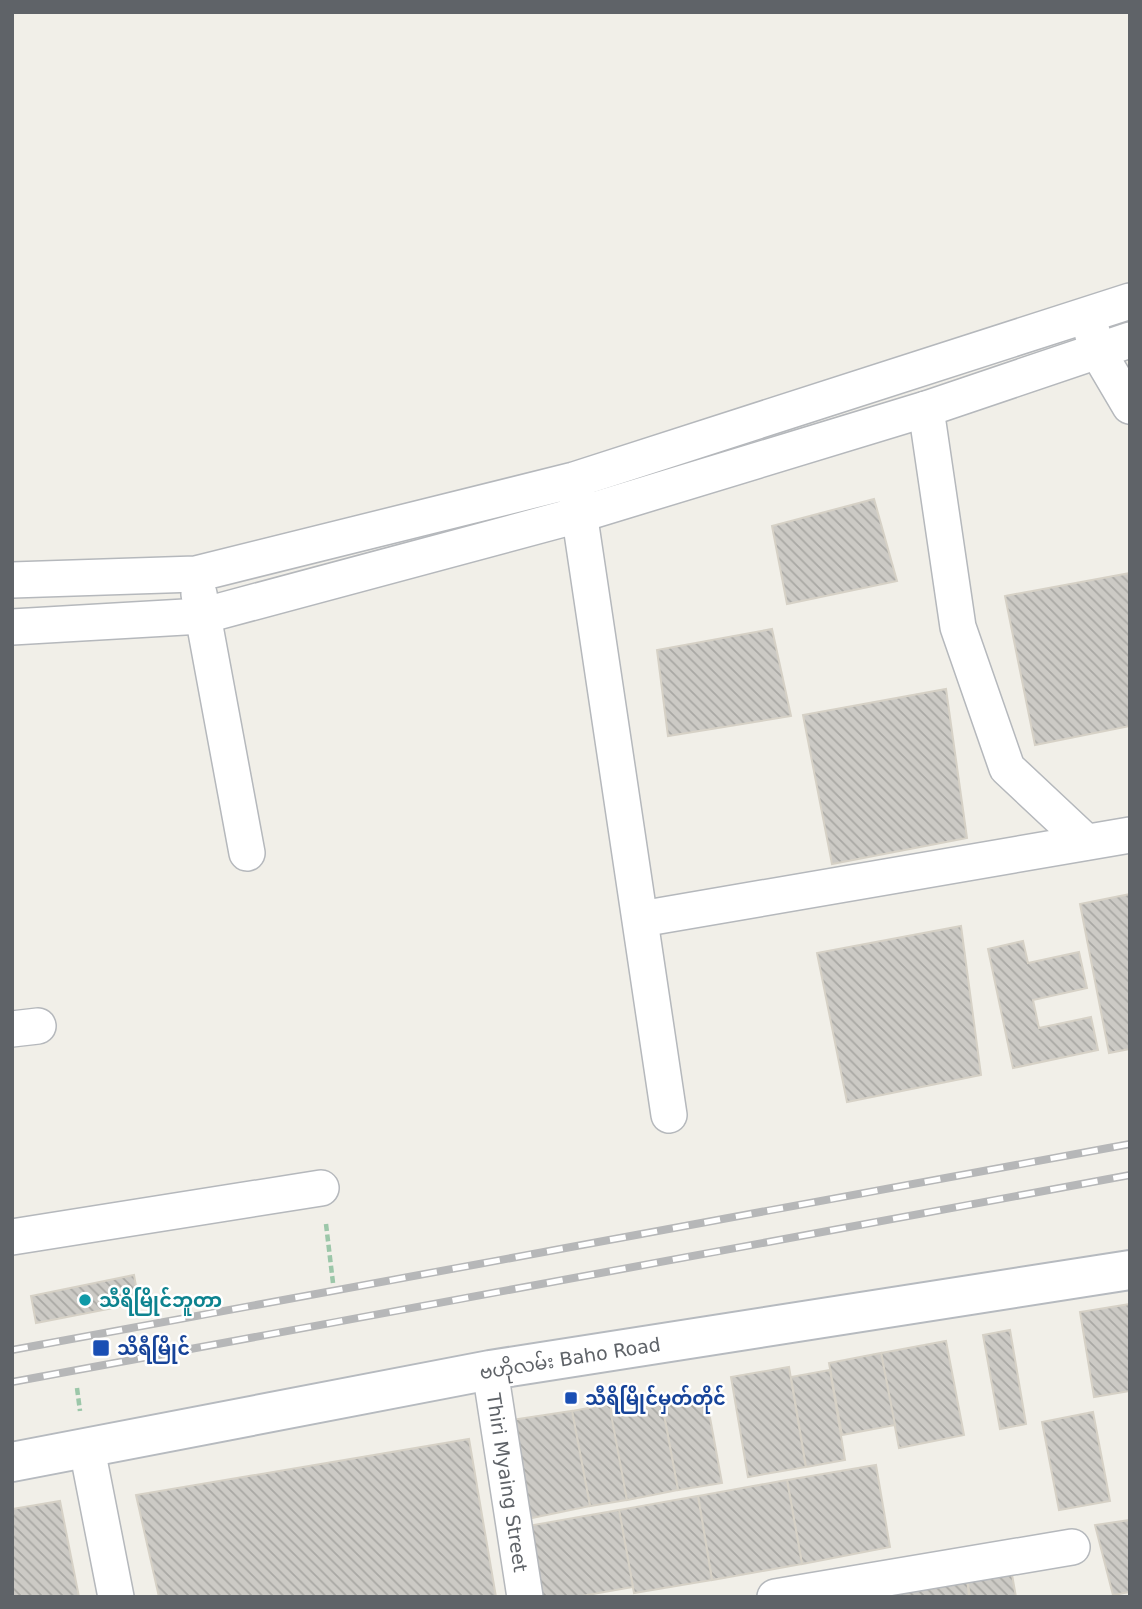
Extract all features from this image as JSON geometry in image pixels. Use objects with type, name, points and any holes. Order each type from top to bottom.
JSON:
[{"type":"main road","name":"ဗဟိုလမ်း Baho Road","points":[[12,1462],[490,1370],[1130,1270]]},
{"type":"street","points":[[12,580],[196,574],[574,480],[1130,301]]},
{"type":"street","points":[[1087,314],[1097,350],[1130,406]]},
{"type":"street","points":[[12,627],[202,616],[578,515],[926,409],[1130,340]]},
{"type":"street","points":[[961,354],[973,393]]},
{"type":"street","points":[[926,409],[958,627],[1007,768],[1086,842]]},
{"type":"street","points":[[574,480],[669,1115]]},
{"type":"street","points":[[196,574],[247,853]]},
{"type":"street","points":[[641,919],[1130,835]]},
{"type":"street","points":[[12,1237],[321,1188]]},
{"type":"street","name":"Thiri Myaing Street","points":[[490,1370],[525,1597]]},
{"type":"street","points":[[86,1449],[116,1597]]},
{"type":"street","points":[[775,1597],[1072,1547]]},
{"type":"path","points":[[321,1188],[333,1283]]},
{"type":"building","points":[[874,499],[897,581],[787,604],[772,526]]},
{"type":"building","points":[[1130,573],[1130,726],[1035,745],[1005,596]]},
{"type":"building","points":[[772,629],[791,716],[668,736],[657,650]]},
{"type":"building","points":[[946,689],[967,838],[832,864],[803,715]]},
{"type":"building","points":[[1130,894],[1130,1049],[1109,1053],[1080,904]]},
{"type":"building","points":[[961,926],[981,1075],[847,1102],[817,953]]},
{"type":"building","points":[[1023,941],[1028,963],[1079,952],[1087,988],[1033,1000],[1039,1028],[1091,1017],[1098,1050],[1013,1068],[988,949]]},
{"type":"building","name":"သီရိမြိုင်ဘူတာ","points":[[134,1275],[139,1303],[36,1323],[31,1296]]},
{"type":"building","points":[[1130,1304],[1130,1391],[1094,1397],[1080,1312]]},
{"type":"building","points":[[1010,1330],[1026,1424],[1000,1429],[983,1335]]},
{"type":"building","points":[[946,1341],[964,1435],[899,1448],[881,1353]]},
{"type":"building","points":[[881,1353],[895,1425],[842,1435],[829,1363]]},
{"type":"building","points":[[789,1367],[806,1467],[748,1477],[731,1377]]},
{"type":"building","points":[[830,1370],[845,1460],[806,1467],[791,1377]]},
{"type":"building","points":[[706,1396],[722,1483],[678,1490],[662,1404]]},
{"type":"building","points":[[610,1404],[627,1500],[590,1506],[572,1411]]},
{"type":"building","points":[[662,1404],[678,1490],[627,1500],[611,1414]]},
{"type":"building","points":[[572,1411],[590,1506],[527,1519],[511,1420]]},
{"type":"building","points":[[1093,1412],[1110,1501],[1059,1510],[1042,1422]]},
{"type":"building","points":[[469,1439],[496,1597],[159,1597],[136,1495]]},
{"type":"building","points":[[876,1465],[890,1547],[802,1564],[787,1480]]},
{"type":"building","points":[[787,1480],[802,1564],[712,1580],[698,1496]]},
{"type":"building","points":[[698,1496],[712,1580],[634,1593],[619,1510]]},
{"type":"building","points":[[60,1501],[79,1597],[12,1597],[12,1509]]},
{"type":"building","points":[[619,1510],[633,1587],[576,1597],[541,1597],[528,1526]]},
{"type":"building","points":[[1130,1520],[1130,1592],[1113,1595],[1095,1525]]},
{"type":"building","points":[[1011,1569],[1016,1597],[970,1597],[967,1578]]},
{"type":"building","points":[[967,1578],[969,1597],[900,1597],[899,1586]]},
{"type":"railway","points":[[12,1350],[1130,1144]]},
{"type":"railway","points":[[12,1382],[1130,1175]]},
{"type":"place","name":"သီရိမြိုင်ဘူတာ","points":[[85,1300]]},
{"type":"place","name":"သိရီမြိုင်","points":[[101,1348]]},
{"type":"place","name":"သီရိမြိုင်မှတ်တိုင်","points":[[571,1398]]}]
